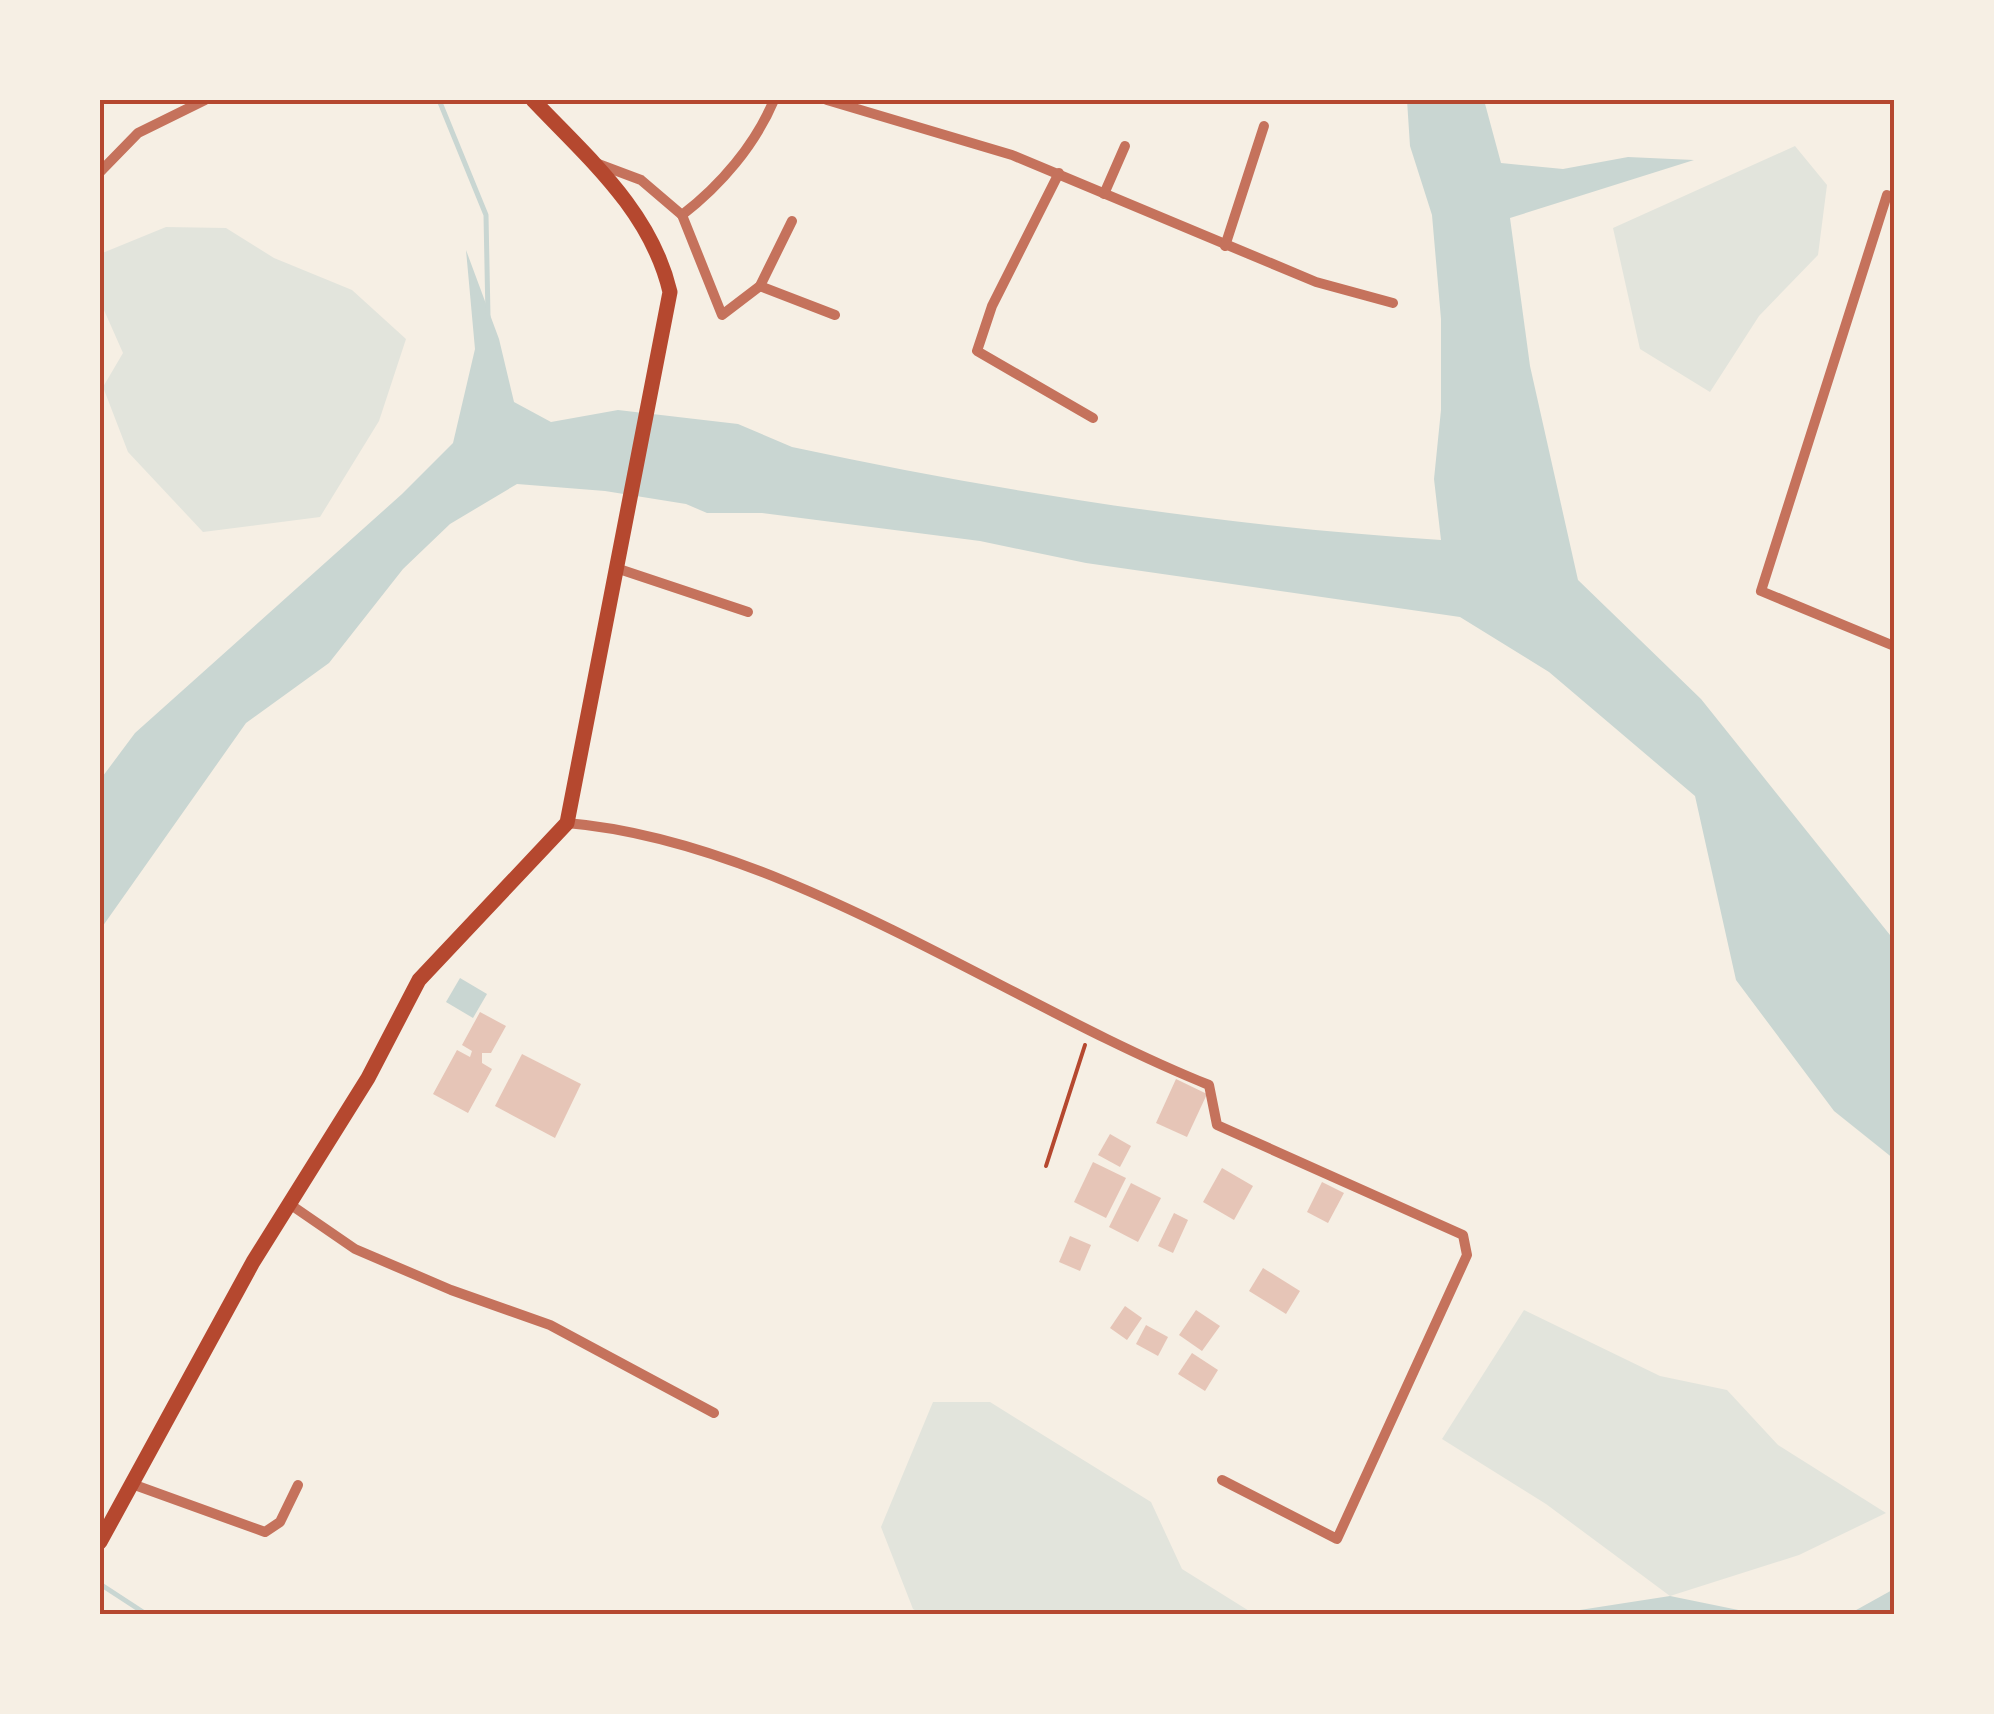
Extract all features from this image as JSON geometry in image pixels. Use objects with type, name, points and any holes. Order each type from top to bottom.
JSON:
[{"type":"main road","points":[[100,1542],[253,1262],[368,1078],[419,980],[567,824],[669,309],[666,274],[644,225],[534,100]]},
{"type":"street","points":[[100,172],[138,133],[205,100]]},
{"type":"street","points":[[682,214],[713,189],[747,148],[774,100]]},
{"type":"street","points":[[827,100],[1060,173],[1316,282],[1393,303]]},
{"type":"street","points":[[1225,246],[1264,126]]},
{"type":"street","points":[[1104,194],[1125,146]]},
{"type":"street","points":[[592,162],[641,180],[682,214],[722,315],[760,286],[792,220]]},
{"type":"street","points":[[1060,173],[992,306],[977,351],[1093,418]]},
{"type":"street","points":[[1894,198],[1887,195],[1761,592],[1894,646]]},
{"type":"street","points":[[760,286],[834,316]]},
{"type":"street","points":[[619,569],[748,612]]},
{"type":"street","points":[[567,824],[674,842],[772,878],[1208,1085],[1217,1125],[1463,1234],[1467,1254],[1337,1539],[1222,1480]]},
{"type":"street","points":[[291,1205],[355,1249],[450,1290],[550,1325],[714,1412]]},
{"type":"street","points":[[132,1484],[265,1532],[280,1522],[298,1485]]},
{"type":"path","points":[[1046,1166],[1089,1030]]},
{"type":"shaded area","points":[[1407,100],[1484,100],[1501,163],[1563,169],[1628,157],[1694,160],[1510,218],[1530,366],[1578,580],[1701,699],[1894,940],[1894,1159],[1834,1111],[1736,980],[1695,796],[1549,672],[1460,617],[1086,563],[980,541],[762,513],[707,513],[686,504],[605,491],[517,484],[450,524],[403,569],[329,663],[246,723],[100,930],[100,780],[135,733],[402,494],[453,443],[475,349],[466,250],[499,339],[514,402],[551,422],[618,410],[738,424],[792,447],[1034,493],[1196,517],[1441,540],[1434,479],[1441,410],[1441,319],[1432,215],[1410,146]]},
{"type":"shaded area","points":[[1795,146],[1827,185],[1818,255],[1759,316],[1710,392],[1640,349],[1613,228]]},
{"type":"shaded area","points":[[166,227],[226,228],[274,258],[352,290],[406,339],[379,421],[320,517],[203,532],[128,452],[103,387],[123,353],[100,301],[100,254]]},
{"type":"shaded area","points":[[460,978],[487,994],[473,1018],[446,1002]]},
{"type":"shaded area","points":[[1524,1310],[1660,1376],[1727,1390],[1778,1445],[1886,1513],[1799,1555],[1670,1596],[1546,1504],[1442,1439]]},
{"type":"shaded area","points":[[933,1402],[990,1402],[1151,1502],[1182,1569],[1254,1614],[922,1614],[913,1609],[881,1527]]},
{"type":"shaded area","points":[[1894,1589],[1894,1614],[1849,1614]]},
{"type":"shaded area","points":[[1670,1596],[1758,1614],[1554,1614]]},
{"type":"building","points":[[480,1012],[506,1026],[491,1053],[482,1053],[482,1063],[492,1069],[468,1113],[433,1094],[457,1050],[470,1057],[472,1051],[462,1045]]},
{"type":"building","points":[[522,1054],[581,1084],[555,1138],[495,1106]]},
{"type":"building","points":[[1176,1079],[1207,1094],[1187,1137],[1156,1123]]},
{"type":"building","points":[[1110,1134],[1131,1146],[1120,1167],[1098,1155]]},
{"type":"building","points":[[1093,1162],[1126,1178],[1106,1218],[1074,1202]]},
{"type":"building","points":[[1222,1168],[1253,1186],[1234,1220],[1203,1202]]},
{"type":"building","points":[[1322,1182],[1344,1193],[1328,1223],[1307,1212]]},
{"type":"building","points":[[1131,1183],[1161,1198],[1138,1242],[1109,1227]]},
{"type":"building","points":[[1174,1213],[1188,1220],[1173,1253],[1158,1246]]},
{"type":"building","points":[[1070,1236],[1091,1245],[1080,1271],[1059,1262]]},
{"type":"building","points":[[1263,1268],[1300,1291],[1286,1314],[1249,1291]]},
{"type":"building","points":[[1125,1306],[1142,1318],[1127,1340],[1110,1328]]},
{"type":"building","points":[[1196,1310],[1220,1326],[1202,1351],[1179,1335]]},
{"type":"building","points":[[1146,1325],[1168,1337],[1158,1356],[1136,1344]]},
{"type":"building","points":[[1192,1353],[1218,1370],[1205,1391],[1178,1374]]},
{"type":"waterway","points":[[439,100],[486,215],[488,317]]},
{"type":"waterway","points":[[100,1584],[146,1614]]}]
